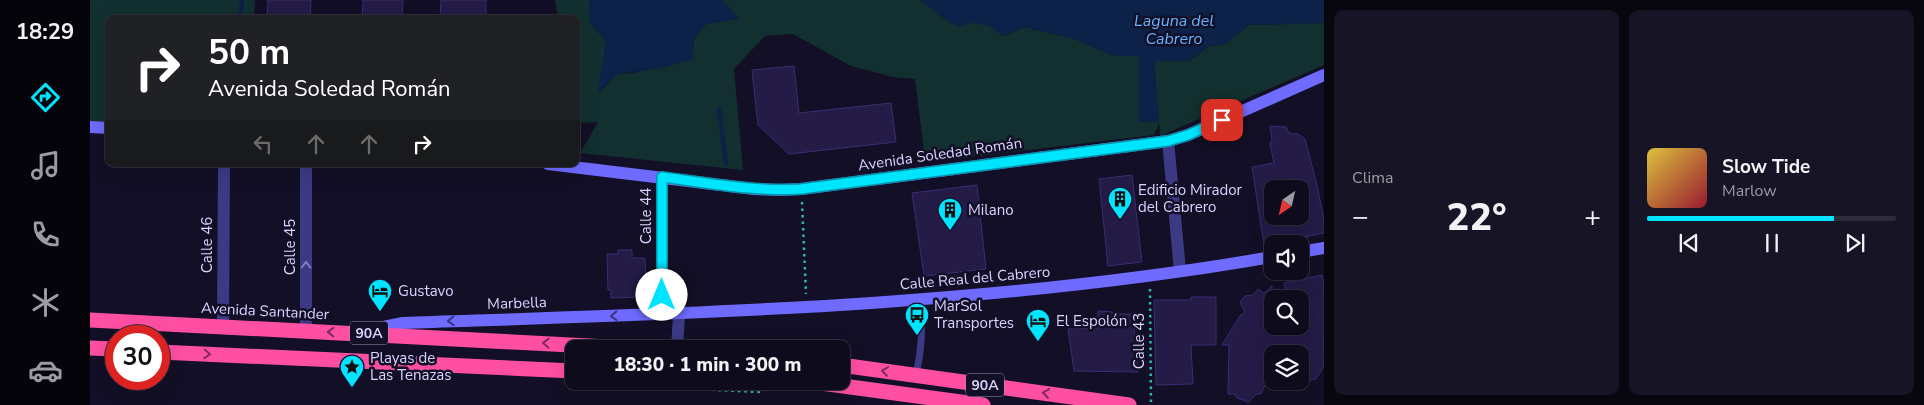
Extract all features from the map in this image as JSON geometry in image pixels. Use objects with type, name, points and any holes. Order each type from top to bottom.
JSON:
[{"type":"highway","name":"Avenida Santander","points":[[90,320],[565,344]]},
{"type":"highway","points":[[90,348],[105,349]]},
{"type":"highway","name":"90A","points":[[170,352],[565,370]]},
{"type":"highway","name":"90A","points":[[850,366],[1129,405]]},
{"type":"highway","name":"90A","points":[[850,387],[983,405]]},
{"type":"street","name":"Avenida Soledad Román","points":[[574,167],[754,189],[801,189],[1168,141],[1188,135],[1324,75]]},
{"type":"street","points":[[90,128],[105,128]]},
{"type":"street","points":[[1168,141],[1180,271]]},
{"type":"street","name":"Calle 46","points":[[223,326],[224,167]]},
{"type":"street","name":"Calle 45","points":[[306,167],[306,331]]},
{"type":"street","name":"Calle 44","points":[[662,177],[662,314]]},
{"type":"street","points":[[1309,250],[1324,248]]},
{"type":"street","name":"Calle Real del Cabrero","points":[[679,314],[920,300],[1150,277],[1264,258]]},
{"type":"street","points":[[678,340],[679,314]]},
{"type":"street","name":"Marbella","points":[[358,333],[403,323],[679,314]]},
{"type":"lane","points":[[916,376],[921,353],[922,315],[920,300]]},
{"type":"path","points":[[801,189],[807,308]]},
{"type":"path","name":"Calle 43","points":[[1150,277],[1151,405]]},
{"type":"green space","points":[[90,0],[255,0],[254,15],[105,15],[105,122],[90,121]]},
{"type":"green space","points":[[555,0],[589,0],[590,23],[606,41],[599,93],[617,74],[632,73],[692,59],[694,39],[706,24],[738,19],[722,0],[921,0],[943,18],[989,25],[1004,36],[1024,27],[1075,39],[1114,56],[1139,56],[1140,122],[1159,121],[1154,61],[1189,61],[1209,46],[1226,44],[1248,25],[1324,23],[1324,65],[1160,136],[1159,123],[1154,135],[953,159],[925,159],[915,79],[893,77],[851,66],[793,34],[765,36],[734,69],[743,170],[580,153],[598,122],[580,123],[580,15],[557,15]]},
{"type":"water","points":[[589,0],[722,0],[739,19],[706,24],[694,39],[693,59],[662,68],[617,74],[598,93],[606,41],[590,23]]},
{"type":"water","name":"Laguna del Cabrero","points":[[921,0],[1324,0],[1324,23],[1248,25],[1226,44],[1209,46],[1188,61],[1154,61],[1159,121],[1139,122],[1139,56],[1114,56],[1075,39],[1024,27],[1004,36],[993,28],[977,23],[958,27],[943,18]]},
{"type":"building","points":[[268,0],[311,0],[310,15],[267,15]]},
{"type":"building","points":[[363,0],[403,0],[402,15],[362,15]]},
{"type":"building","points":[[441,0],[486,0],[486,15],[440,15]]},
{"type":"building","points":[[794,66],[799,113],[891,103],[896,142],[789,154],[758,125],[752,70]]},
{"type":"building","points":[[1270,126],[1286,127],[1289,133],[1298,134],[1305,139],[1317,185],[1324,220],[1324,233],[1309,236],[1264,235],[1264,245],[1252,167],[1274,163],[1270,144],[1272,140]]},
{"type":"building","name":"Edificio Mirador del Cabrero","points":[[1132,175],[1142,262],[1108,266],[1099,179]]},
{"type":"building","name":"Milano","points":[[977,185],[986,269],[924,276],[912,193]]},
{"type":"building","points":[[618,250],[632,250],[632,258],[645,258],[647,297],[611,298],[611,290],[608,290],[607,254],[618,254]]},
{"type":"building","points":[[1322,275],[1324,283],[1324,366],[1316,379],[1309,380],[1309,345],[1264,345],[1264,387],[1261,394],[1256,394],[1249,402],[1237,398],[1235,394],[1228,394],[1229,345],[1222,345],[1240,316],[1245,312],[1240,302],[1245,296],[1253,295],[1258,289],[1264,293],[1264,335],[1309,335],[1309,290],[1285,290],[1284,283],[1309,280],[1309,278]]},
{"type":"building","points":[[1191,297],[1216,297],[1216,345],[1191,345],[1193,384],[1156,385],[1154,300],[1191,300]]},
{"type":"building","points":[[1098,311],[1112,312],[1113,314],[1133,314],[1138,372],[1074,371],[1068,329],[1098,328]]},
{"type":"waterway","points":[[240,15],[242,0]]},
{"type":"waterway","points":[[719,109],[726,164]]},
{"type":"place","name":"Edificio Mirador del Cabrero","points":[[1120,220]]},
{"type":"place","name":"Milano","points":[[950,231]]},
{"type":"place","name":"Gustavo","points":[[380,312]]},
{"type":"place","name":"MarSol Transportes","points":[[917,336]]},
{"type":"place","name":"El Espolón","points":[[1038,342]]},
{"type":"place","name":"Playas de Las Tenazas","points":[[352,388]]},
{"type":"route","points":[[662,295],[662,177],[754,189],[801,189],[1168,141],[1188,135],[1222,120]]}]
